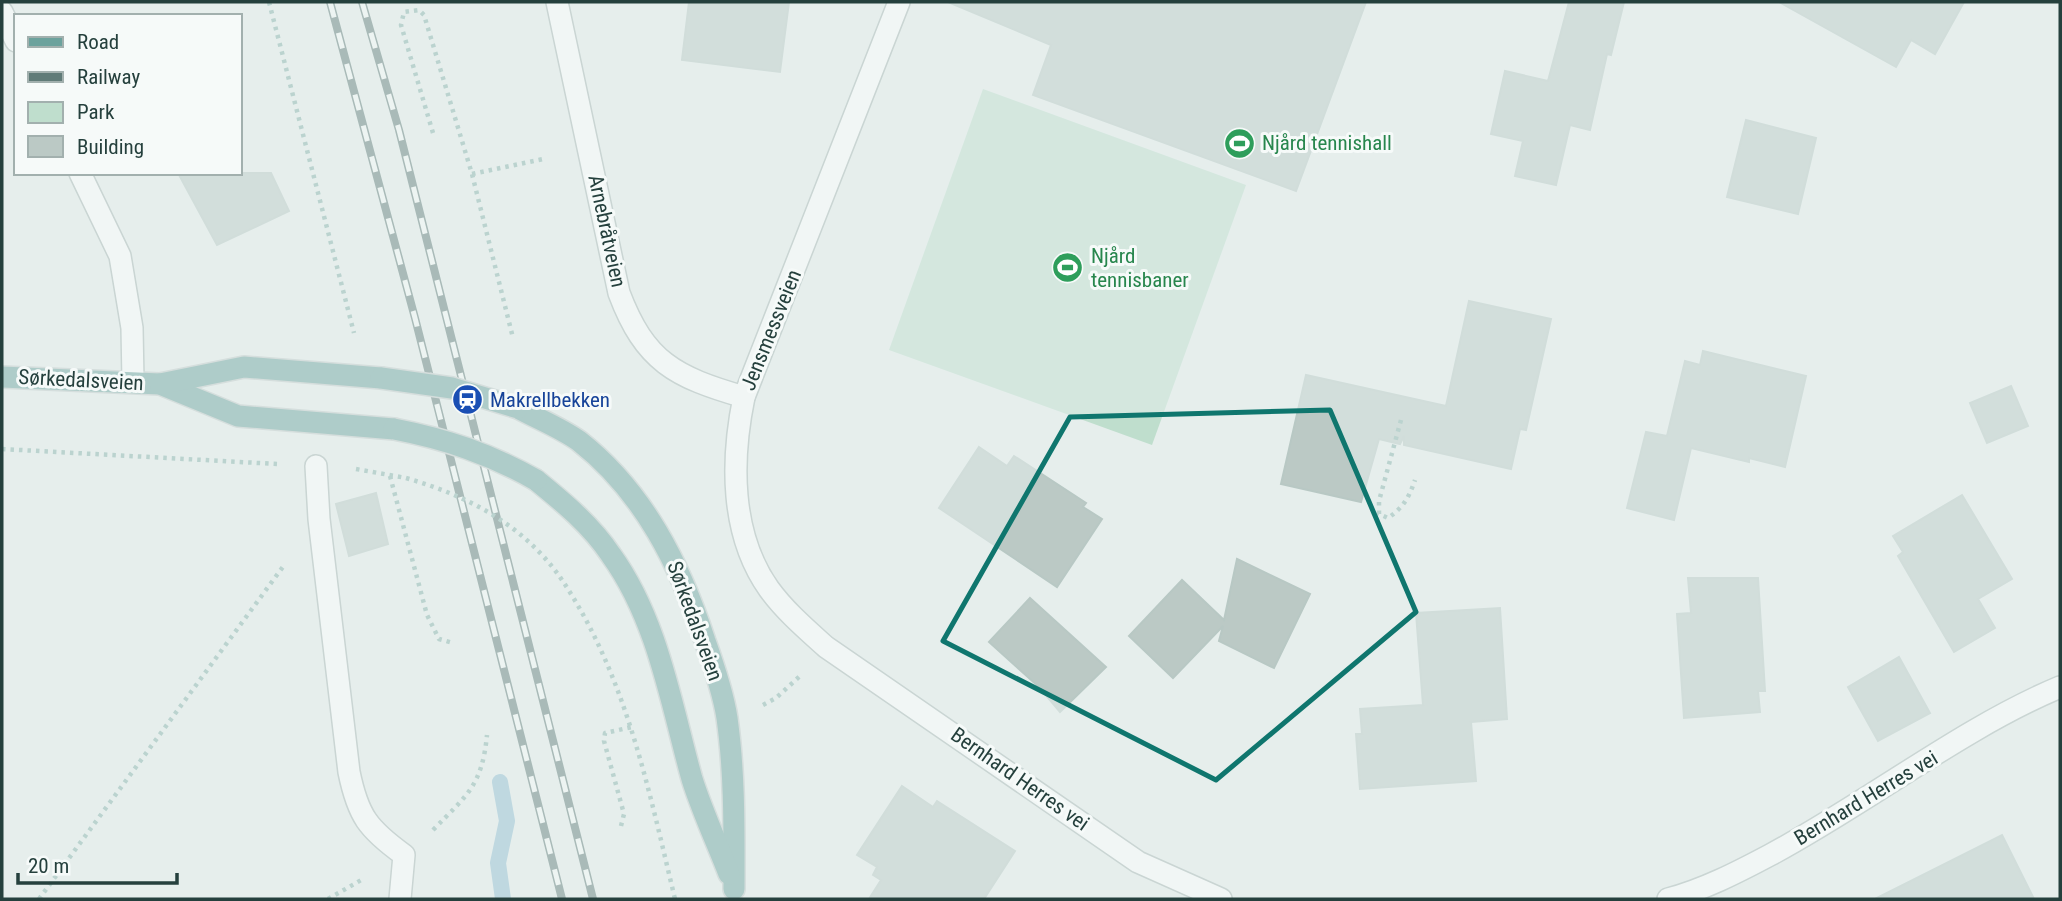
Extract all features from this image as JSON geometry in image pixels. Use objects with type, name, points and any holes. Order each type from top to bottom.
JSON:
[{"type":"main road","name":"Sørkedalsveien","points":[[160,384],[244,367],[382,378],[452,388],[518,408],[577,440],[610,469],[664,541],[683,578],[715,671],[726,715],[733,772],[735,894]]},
{"type":"main road","name":"Sørkedalsveien","points":[[2,377],[160,384],[238,415],[394,429],[450,441],[482,452],[536,480],[589,527],[612,556],[633,594],[667,683],[693,781],[735,894]]},
{"type":"street","name":"Arnebråtveien","points":[[557,2],[619,293],[631,324],[649,349],[672,369],[701,385],[744,397]]},
{"type":"street","name":"Jensmessveien","points":[[826,647],[789,613],[768,588],[743,531],[734,472],[734,443],[744,397],[899,2]]},
{"type":"street","points":[[2,12],[14,37]]},
{"type":"street","points":[[81,175],[120,256],[132,328],[133,381]]},
{"type":"street","points":[[316,466],[318,519],[355,803],[375,835],[404,855],[400,899]]},
{"type":"street","name":"Bernhard Herres vei","points":[[826,647],[1138,862],[1221,899]]},
{"type":"street","name":"Bernhard Herres vei","points":[[1668,899],[1739,871],[1796,841],[1955,744],[2060,687]]},
{"type":"path","points":[[269,2],[354,334]]},
{"type":"path","points":[[433,133],[401,25],[404,12],[419,10],[424,15],[472,174],[513,338]]},
{"type":"path","points":[[472,174],[543,159]]},
{"type":"path","points":[[1401,420],[1379,501],[1379,514],[1388,517],[1400,510],[1407,502],[1415,480]]},
{"type":"path","points":[[2,449],[316,466],[406,478],[454,494],[500,519],[531,543],[560,577],[599,642],[632,727],[675,899]]},
{"type":"path","points":[[390,476],[427,615],[439,639],[453,643]]},
{"type":"path","points":[[39,899],[318,519]]},
{"type":"path","points":[[751,708],[776,698],[826,647]]},
{"type":"path","points":[[621,826],[624,814],[605,733],[632,727]]},
{"type":"path","points":[[404,855],[468,794],[484,767],[487,734]]},
{"type":"highlighted area","points":[[1330,410],[1416,612],[1216,780],[943,641],[1070,417]]},
{"type":"green space","name":"Njård tennisbaner","points":[[983,89],[1246,185],[1152,445],[889,350]]},
{"type":"building","points":[[689,2],[789,2],[780,72],[682,60]]},
{"type":"building","name":"Njård tennishall","points":[[948,2],[1366,2],[1296,191],[1033,95],[1051,45]]},
{"type":"building","points":[[1569,2],[1624,2],[1611,55],[1607,54],[1590,130],[1570,125],[1556,185],[1515,176],[1523,141],[1491,134],[1505,71],[1548,81]]},
{"type":"building","points":[[1779,2],[1964,2],[1935,54],[1911,40],[1896,67]]},
{"type":"building","points":[[1746,120],[1816,138],[1798,214],[1727,197]]},
{"type":"building","points":[[271,173],[289,211],[217,245],[179,175]]},
{"type":"building","points":[[1469,301],[1551,319],[1526,430],[1520,429],[1511,469],[1404,445],[1404,436],[1400,444],[1379,439],[1361,502],[1281,484],[1306,375],[1446,406]]},
{"type":"building","points":[[1703,351],[1806,376],[1785,467],[1749,458],[1749,462],[1691,448],[1674,520],[1627,508],[1646,432],[1667,436],[1685,361],[1700,365]]},
{"type":"building","points":[[2011,386],[2028,426],[1987,443],[1970,403]]},
{"type":"building","points":[[979,447],[1007,466],[1014,456],[1086,503],[1083,507],[1102,519],[1057,587],[939,508]]},
{"type":"building","points":[[376,493],[388,544],[349,556],[336,504]]},
{"type":"building","points":[[1962,495],[2012,579],[1978,599],[1995,628],[1954,652],[1898,556],[1903,552],[1893,536]]},
{"type":"building","points":[[1237,559],[1310,594],[1274,668],[1219,641],[1223,626],[1173,678],[1129,636],[1182,580],[1224,620]]},
{"type":"building","points":[[1688,578],[1758,578],[1765,691],[1758,691],[1760,712],[1684,718],[1677,614],[1691,613]]},
{"type":"building","points":[[1030,598],[1106,667],[1060,712],[1039,687],[989,642]]},
{"type":"building","points":[[1500,608],[1507,719],[1471,722],[1476,781],[1360,789],[1356,734],[1362,734],[1360,709],[1423,705],[1416,613]]},
{"type":"building","points":[[1899,657],[1930,713],[1878,741],[1848,687]]},
{"type":"building","points":[[902,786],[933,807],[937,801],[1015,851],[984,899],[869,899],[881,880],[873,875],[877,867],[857,855]]},
{"type":"building","points":[[2002,835],[2034,899],[1875,899]]},
{"type":"waterway","name":"Makrellbekken","points":[[500,782],[507,821],[498,863],[503,899]]},
{"type":"railway","points":[[330,2],[415,318],[562,899]]},
{"type":"railway","points":[[362,2],[399,130],[593,899]]},
{"type":"place","name":"Njård tennishall","points":[[1239,143]]},
{"type":"place","name":"Njård tennisbaner","points":[[1068,268]]},
{"type":"place","name":"Makrellbekken","points":[[467,400]]}]
